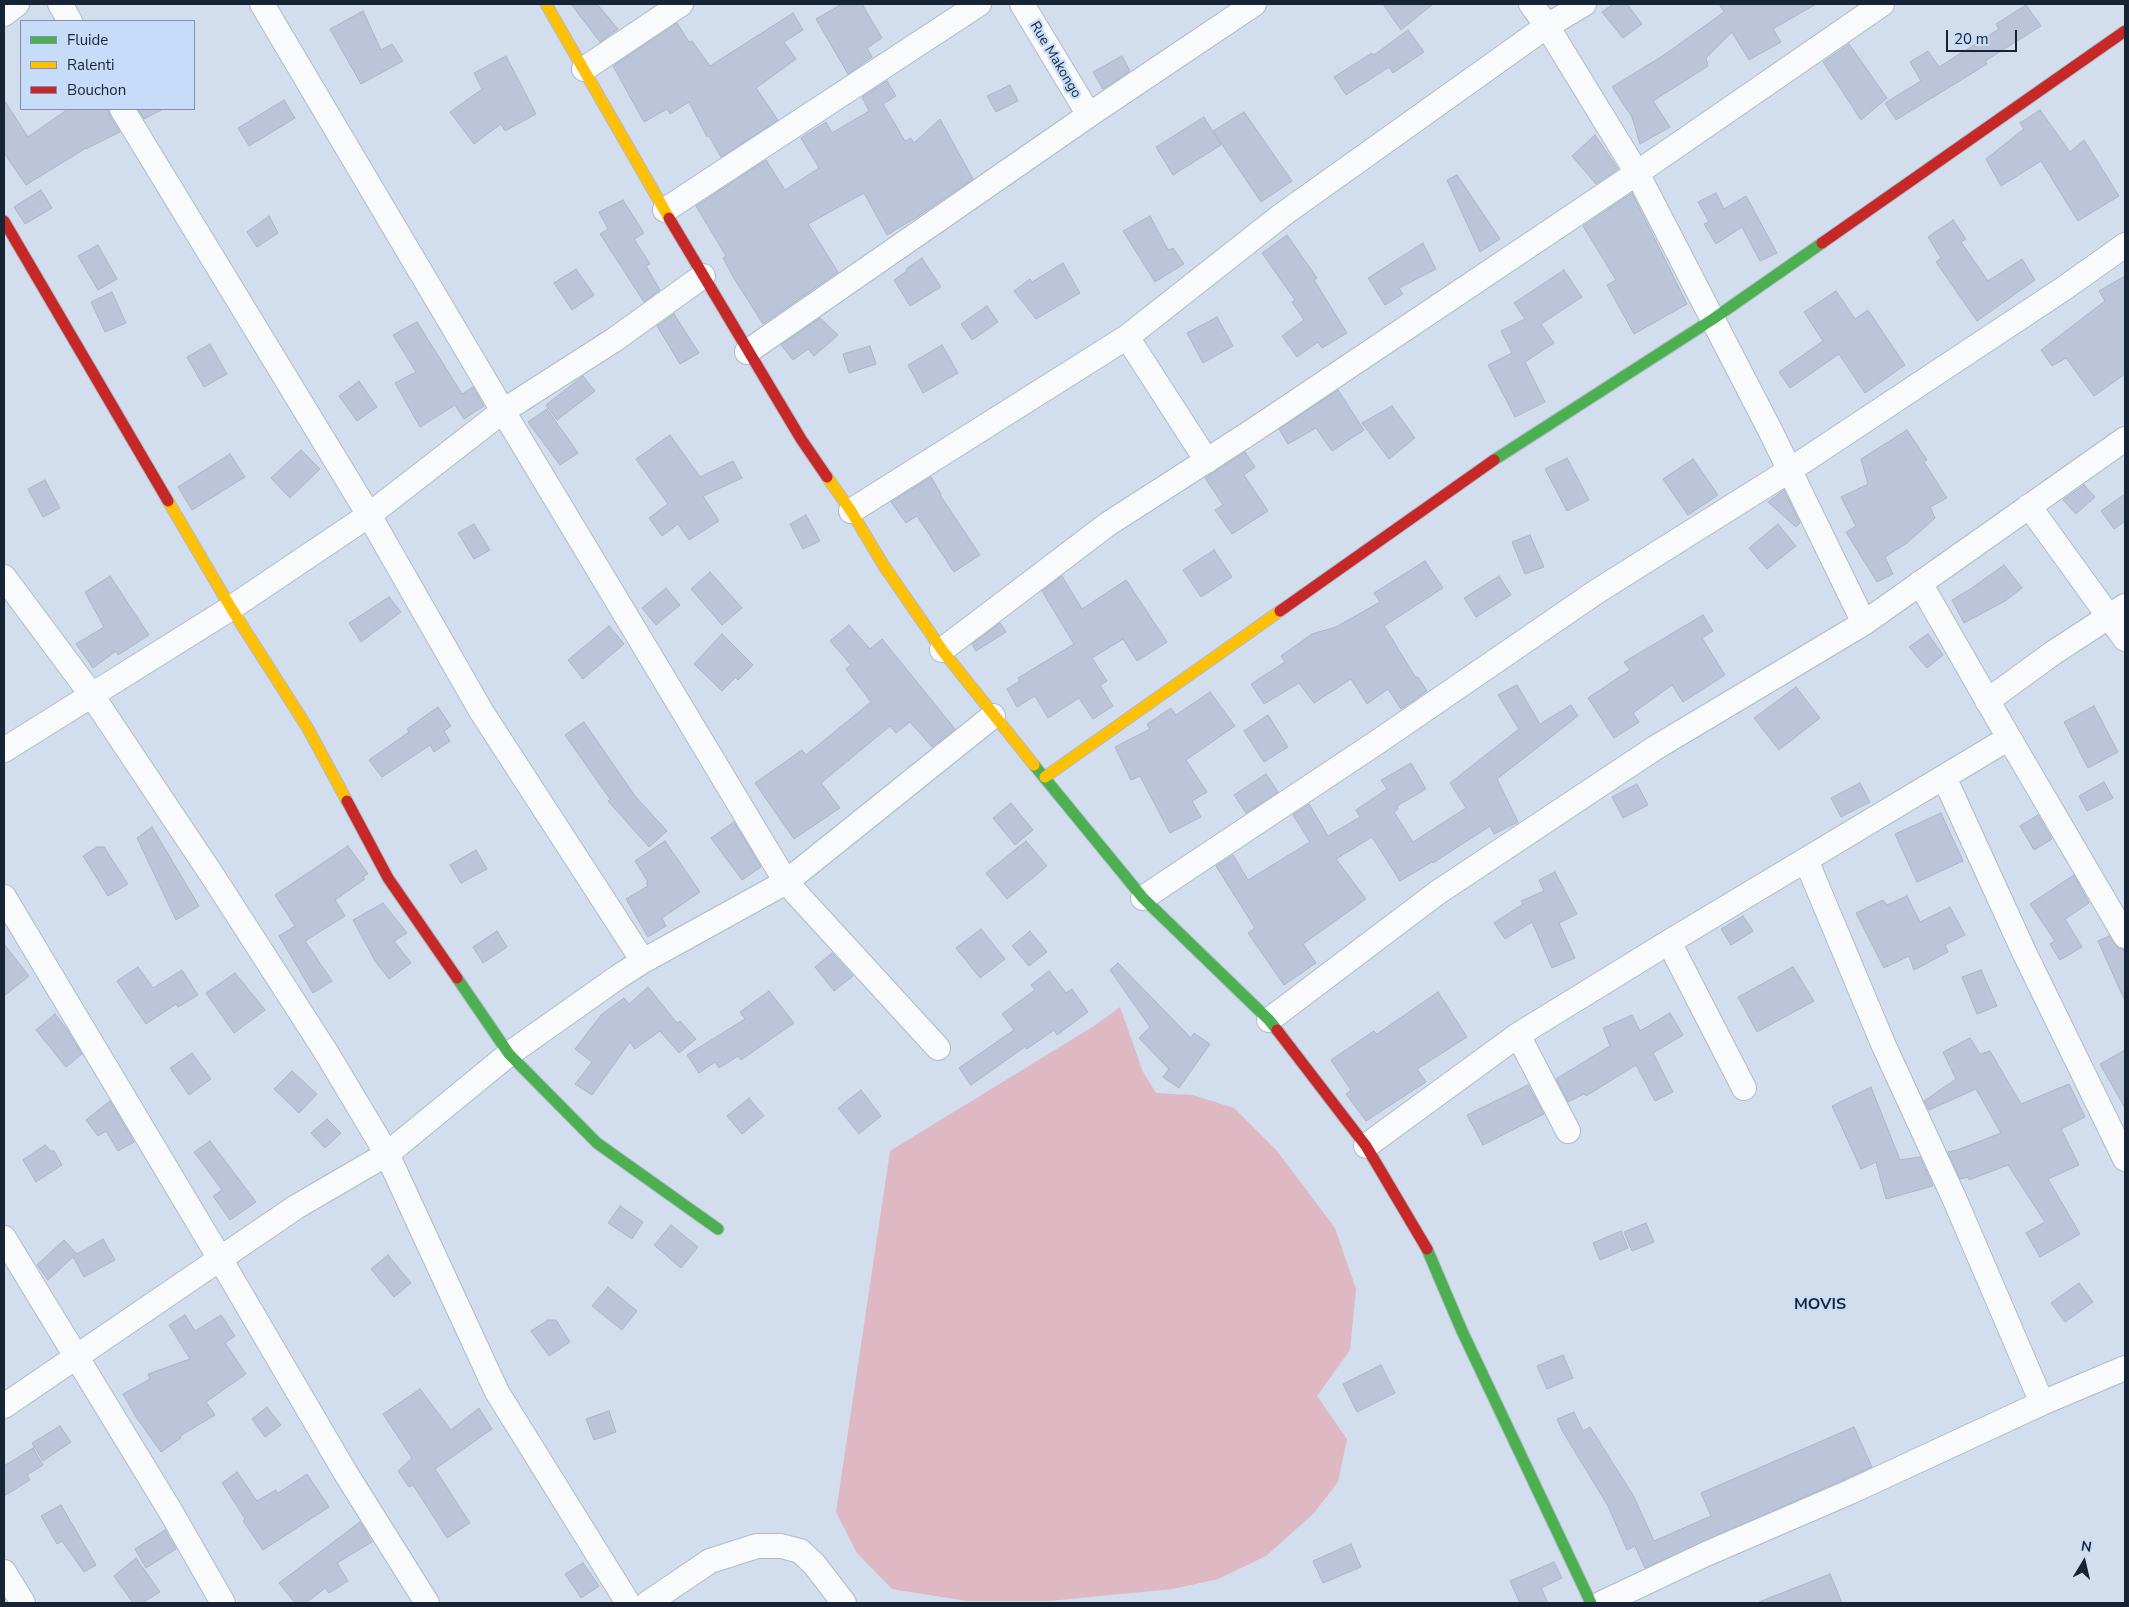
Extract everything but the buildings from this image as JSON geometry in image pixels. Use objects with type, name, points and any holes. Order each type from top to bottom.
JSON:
[{"type":"street","points":[[4,14],[18,4]]},
{"type":"street","points":[[60,4],[69,20]]},
{"type":"street","points":[[262,4],[502,411],[786,882],[938,1048]]},
{"type":"street","points":[[546,4],[747,352],[801,439],[851,511],[884,566],[942,650],[1143,898],[1269,1020],[1366,1146],[1427,1249],[1462,1330],[1591,1603]]},
{"type":"street","points":[[584,69],[681,4]]},
{"type":"street","points":[[665,210],[979,4]]},
{"type":"street","name":"Rue Makongo","points":[[1022,4],[1089,115]]},
{"type":"street","points":[[747,352],[1089,115],[1254,4]]},
{"type":"street","points":[[1531,4],[1547,26],[1637,173],[1790,470],[1864,623]]},
{"type":"street","points":[[851,511],[1127,338],[1282,215],[1547,26],[1584,4]]},
{"type":"street","points":[[942,650],[1108,524],[1207,461],[1637,173],[1882,4]]},
{"type":"street","points":[[1045,777],[1510,449],[1712,319],[2125,31]]},
{"type":"street","points":[[123,110],[368,515],[482,711],[643,961]]},
{"type":"street","points":[[4,221],[231,608],[307,727],[388,878],[510,1054],[597,1143],[718,1229]]},
{"type":"street","points":[[1143,898],[1379,741],[1596,592],[1790,470],[2125,245]]},
{"type":"street","points":[[4,750],[231,608],[368,515],[502,411],[614,340],[703,276]]},
{"type":"street","points":[[1127,338],[1207,461]]},
{"type":"street","points":[[1269,1020],[1445,887],[1655,748],[1864,623],[2125,439]]},
{"type":"street","points":[[2029,506],[2117,610],[2125,639]]},
{"type":"street","points":[[4,577],[91,694],[320,1044],[387,1154],[497,1392],[628,1603]]},
{"type":"street","points":[[1920,583],[2008,738],[2125,936]]},
{"type":"street","points":[[1987,701],[2052,653],[2117,610]]},
{"type":"street","points":[[4,1406],[219,1257],[296,1207],[387,1154],[510,1054],[643,961],[786,882],[994,716]]},
{"type":"street","points":[[1366,1146],[1518,1036],[1669,942],[2008,738]]},
{"type":"street","points":[[1944,777],[2024,952],[2125,1159]]},
{"type":"street","points":[[1806,860],[1884,1046],[1955,1200],[2042,1403]]},
{"type":"street","points":[[4,897],[345,1472],[427,1603]]},
{"type":"street","points":[[1669,942],[1744,1088]]},
{"type":"street","points":[[1518,1036],[1568,1131]]},
{"type":"street","points":[[4,1238],[223,1603]]},
{"type":"street","points":[[1602,1603],[1706,1554],[1850,1492],[2042,1403],[2125,1368]]},
{"type":"street","points":[[648,1603],[710,1562],[757,1546],[781,1546],[800,1551],[814,1564],[844,1603]]},
{"type":"street","points":[[4,1572],[23,1603]]},
{"type":"shaded area","points":[[1120,1007],[1143,1072],[1156,1093],[1192,1095],[1234,1108],[1277,1151],[1335,1228],[1356,1289],[1350,1350],[1317,1396],[1347,1439],[1338,1482],[1314,1513],[1266,1556],[1218,1579],[1173,1589],[1049,1601],[967,1601],[892,1589],[857,1553],[836,1512],[890,1151],[1094,1026]]},
{"type":"traffic: fast","points":[[1494,460],[1713,319],[1822,243]]},
{"type":"traffic: fast","points":[[1034,765],[1143,898],[1269,1020],[1277,1030]]},
{"type":"traffic: fast","points":[[457,978],[509,1054],[597,1143],[718,1229]]},
{"type":"traffic: fast","points":[[1427,1249],[1462,1331],[1591,1603]]},
{"type":"traffic: slow","points":[[546,4],[669,218]]},
{"type":"traffic: slow","points":[[827,477],[851,511],[884,566],[942,650],[1034,765]]},
{"type":"traffic: slow","points":[[168,501],[231,608],[307,727],[347,801]]},
{"type":"traffic: slow","points":[[1045,777],[1280,611]]},
{"type":"traffic: jam","points":[[1822,243],[2125,31]]},
{"type":"traffic: jam","points":[[669,218],[801,439],[827,477]]},
{"type":"traffic: jam","points":[[4,221],[168,501]]},
{"type":"traffic: jam","points":[[1280,611],[1494,460]]},
{"type":"traffic: jam","points":[[347,801],[388,878],[457,978]]},
{"type":"traffic: jam","points":[[1277,1030],[1366,1146],[1427,1249]]},
{"type":"district","name":"MOVIS","points":[[1820,1305]]}]
